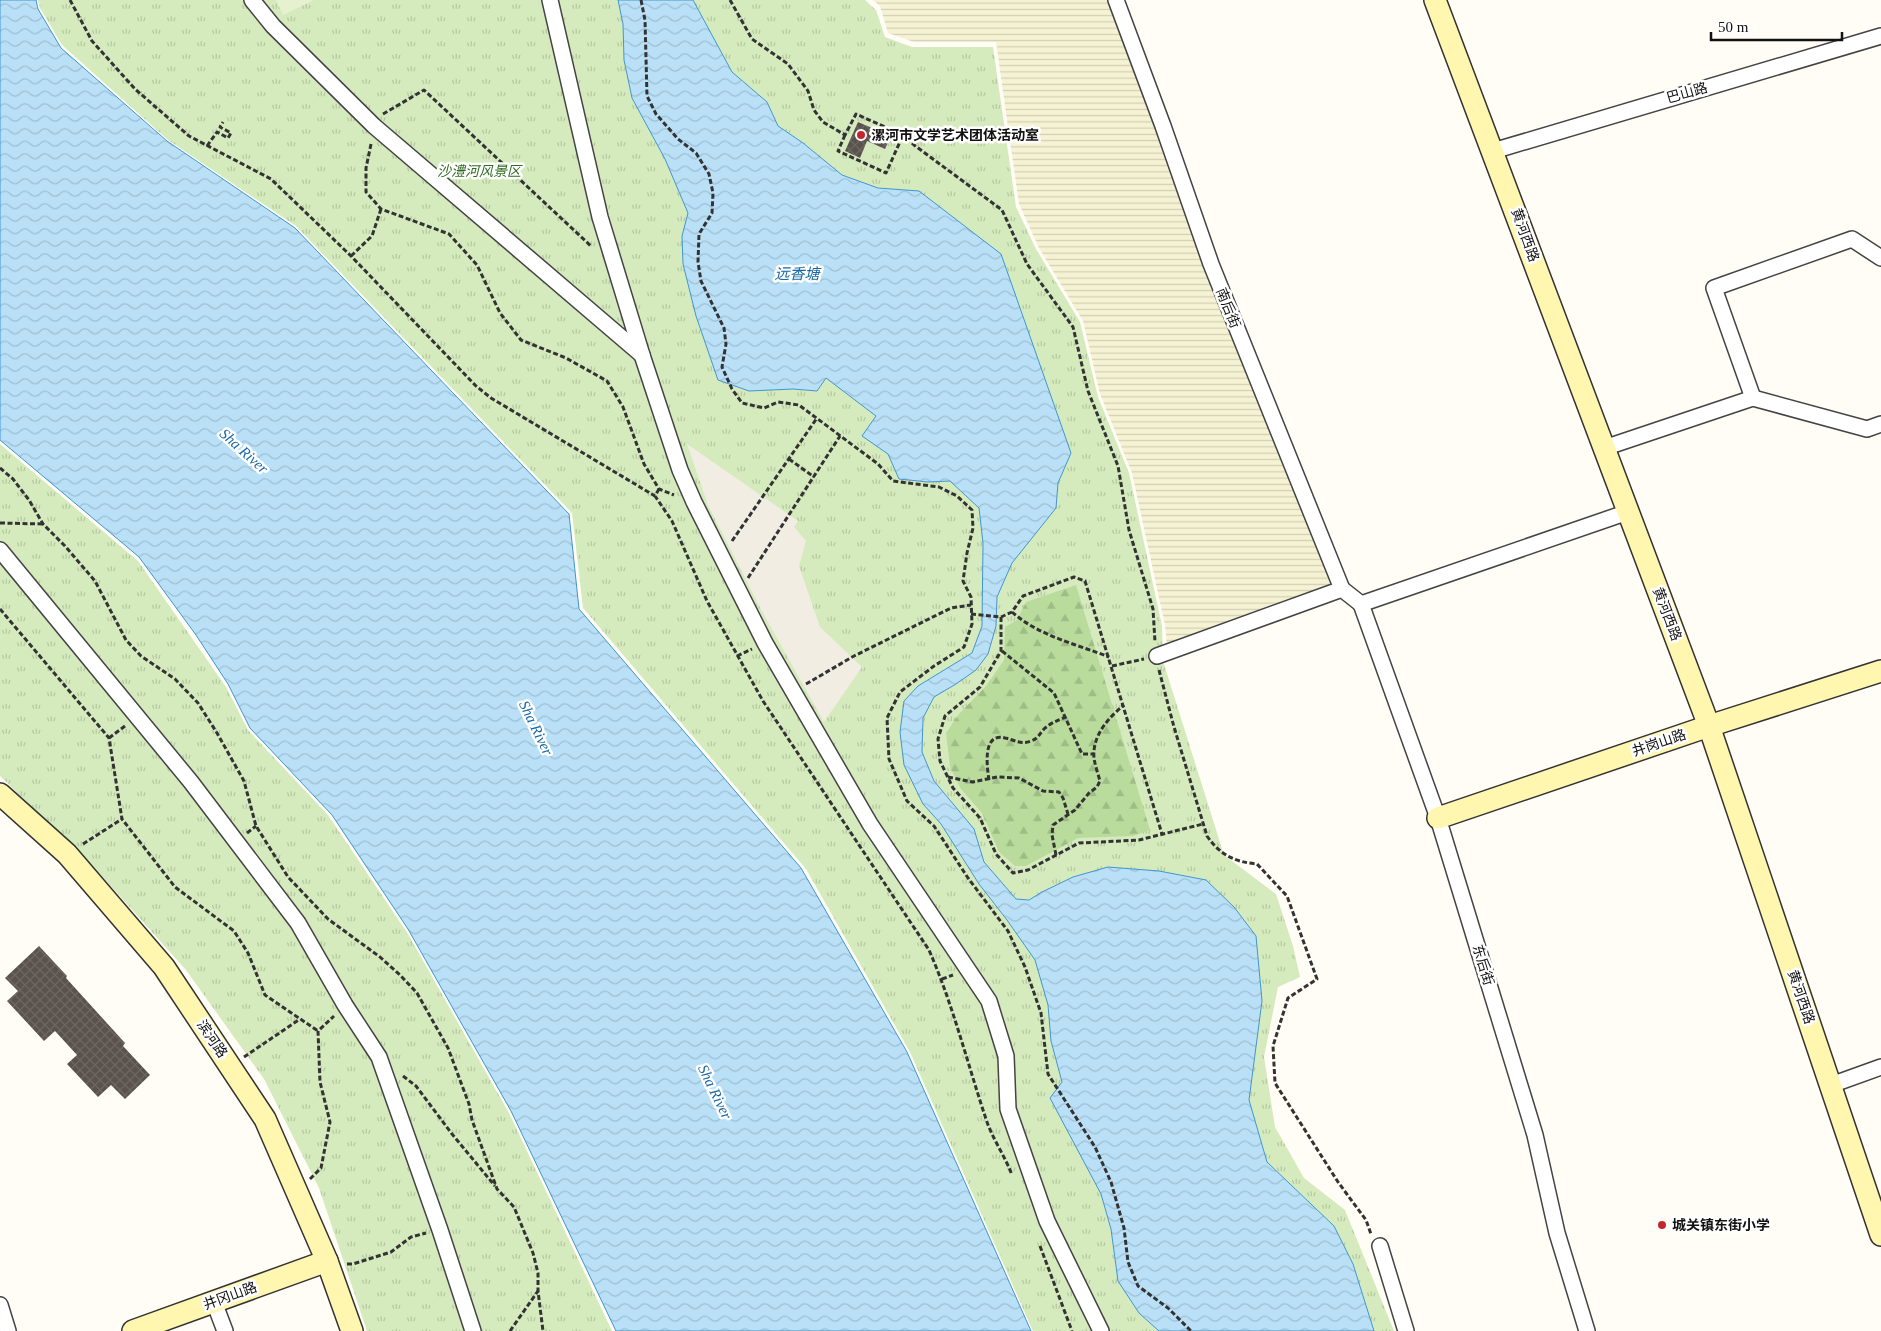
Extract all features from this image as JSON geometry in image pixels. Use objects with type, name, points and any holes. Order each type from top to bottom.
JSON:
[{"type":"street","points":[[252,0],[273,26],[374,126],[642,355]]},
{"type":"street","points":[[550,0],[600,217],[642,355],[680,470],[721,557],[765,643],[870,824],[990,1001],[1006,1056],[1008,1109],[1047,1221],[1101,1331]]},
{"type":"street","name":"南后街","points":[[1116,0],[1211,264],[1342,589],[1361,604]]},
{"type":"street","name":"黄河西路","points":[[1435,0],[1709,726],[1881,1235]]},
{"type":"street","name":"巴山路","points":[[1493,150],[1881,36]]},
{"type":"street","points":[[1753,398],[1714,288],[1852,239],[1881,258]]},
{"type":"street","points":[[1604,448],[1753,398],[1867,429],[1881,424]]},
{"type":"street","points":[[1361,604],[1628,512]]},
{"type":"street","points":[[0,550],[191,782],[298,923],[345,1005],[379,1058],[440,1230],[473,1331]]},
{"type":"street","points":[[1157,656],[1342,589]]},
{"type":"street","name":"东后街","points":[[1361,604],[1438,818],[1535,1135],[1556,1233],[1588,1331]]},
{"type":"street","name":"井岗山路","points":[[1438,818],[1709,726],[1881,671]]},
{"type":"street","name":"滨河路","points":[[0,794],[67,854],[164,967],[266,1119],[327,1261],[352,1331]]},
{"type":"street","points":[[1830,1085],[1881,1067]]},
{"type":"street","points":[[1380,1246],[1406,1331]]},
{"type":"street","name":"井冈山路","points":[[133,1331],[327,1261]]},
{"type":"street","points":[[214,1302],[225,1331]]},
{"type":"street","points":[[0,1305],[8,1331]]},
{"type":"path","points":[[70,0],[92,42],[135,89],[189,136],[271,179],[351,256],[476,386],[491,398],[655,496],[672,521],[707,601],[763,702],[929,950],[942,979],[954,1014],[986,1121],[1012,1175]]},
{"type":"path","points":[[641,0],[645,20],[646,96],[656,114],[678,140],[696,153],[709,174],[713,193],[712,213],[699,234],[698,262],[701,281],[724,328],[726,344],[722,368],[732,389],[742,403],[764,408],[778,402],[799,405],[878,464],[893,481],[938,487],[957,496],[972,510],[973,528],[963,581],[971,597],[972,624],[964,647],[934,666],[900,692],[887,718],[889,759],[907,801],[934,826],[968,878],[1008,931],[1025,967],[1041,1013],[1048,1074],[1095,1147],[1111,1182],[1124,1228],[1128,1262],[1138,1286],[1168,1308],[1191,1331]]},
{"type":"path","points":[[730,0],[752,39],[788,64],[808,91],[814,110],[822,122],[845,135]]},
{"type":"path","points":[[903,135],[886,173],[838,151],[856,114],[903,135],[1002,210],[1027,264],[1073,327],[1088,391],[1118,466],[1129,530],[1153,609],[1161,682],[1207,836],[1215,848],[1239,862],[1257,864],[1287,896],[1316,980],[1288,998],[1273,1046],[1276,1083],[1338,1182],[1366,1220],[1373,1240],[1380,1246]]},
{"type":"path","points":[[207,146],[217,132],[228,138],[231,133],[220,126],[223,122]]},
{"type":"path","points":[[351,256],[372,236],[381,209]]},
{"type":"path","points":[[721,557],[817,418]]},
{"type":"path","points":[[739,592],[840,436]]},
{"type":"path","points":[[789,459],[814,477]]},
{"type":"path","points":[[0,468],[13,479],[44,524],[95,581],[126,640],[142,656],[175,679],[198,703],[244,782],[256,826],[288,877],[328,919],[380,957],[400,974],[417,993],[448,1048],[498,1189]]},
{"type":"path","points":[[655,496],[659,489]]},
{"type":"path","points":[[0,523],[44,524]]},
{"type":"path","points":[[972,614],[1002,617],[1012,612],[1023,596],[1074,577],[1085,581],[1162,834]]},
{"type":"path","points":[[793,692],[854,656],[951,608],[971,605]]},
{"type":"path","points":[[0,610],[109,738],[122,819],[175,887],[234,932],[248,953],[265,995],[318,1031]]},
{"type":"path","points":[[1012,612],[1022,622],[1049,636],[1109,656]]},
{"type":"path","points":[[1002,617],[1002,651],[980,687],[945,716],[938,739],[940,761],[953,788],[980,818],[996,854],[1013,874],[1028,870],[1079,843],[1139,840],[1203,824]]},
{"type":"path","points":[[1002,651],[1054,693],[1082,754],[1094,754]]},
{"type":"path","points":[[1112,666],[1157,656]]},
{"type":"path","points":[[1056,855],[1052,834],[1053,825],[1075,810],[1089,793],[1097,787],[1100,781],[1094,754],[1094,741],[1109,717],[1124,705]]},
{"type":"path","points":[[989,780],[987,750],[990,743],[995,739],[1003,737],[1021,743],[1032,741],[1044,729],[1066,717]]},
{"type":"path","points":[[948,777],[974,782],[997,777],[1019,778],[1043,791],[1059,792],[1064,798],[1068,814]]},
{"type":"path","points":[[67,854],[122,819]]},
{"type":"path","points":[[297,1192],[321,1168],[330,1122],[320,1082],[318,1031],[345,1005]]},
{"type":"path","points":[[230,1066],[300,1019]]},
{"type":"path","points":[[379,1058],[416,1086],[452,1134],[514,1207],[533,1253],[538,1273],[538,1291],[543,1331]]},
{"type":"path","points":[[327,1261],[353,1264],[391,1252],[411,1237],[440,1230]]},
{"type":"path","points":[[1039,1244],[1072,1331]]},
{"type":"path","points":[[510,1331],[538,1291]]},
{"type":"shaded area","points":[[873,0],[1108,0],[1331,585],[1167,647],[1165,625],[1132,473],[1100,394],[1083,321],[1039,248],[1019,204],[996,42],[914,42],[888,33],[880,6]]},
{"type":"shaded area","points":[[687,444],[798,521],[794,527],[806,541],[799,566],[820,627],[862,667],[824,722],[764,615],[708,505]]},
{"type":"green space","name":"沙澧河风景区","points":[[38,0],[618,0],[623,24],[624,60],[632,98],[665,159],[688,213],[682,236],[696,316],[718,379],[817,391],[826,378],[877,416],[863,436],[888,454],[899,479],[928,482],[950,481],[979,508],[983,543],[982,626],[972,653],[918,686],[923,804],[941,824],[979,884],[1035,960],[1049,1005],[1051,1041],[1062,1082],[1086,1164],[1101,1194],[1111,1229],[1118,1281],[1139,1313],[1159,1331],[1033,1331],[910,1052],[806,869],[583,608],[572,513],[296,226],[168,140],[62,45],[40,8]]},
{"type":"green space","points":[[276,0],[314,0],[283,15]]},
{"type":"green space","points":[[693,0],[865,0],[876,10],[885,37],[912,47],[993,47],[1016,207],[1036,249],[1080,322],[1098,397],[1129,473],[1162,626],[1163,661],[1224,855],[1276,894],[1293,946],[1300,977],[1278,987],[1264,1057],[1275,1127],[1304,1178],[1345,1210],[1394,1331],[1374,1331],[1353,1264],[1334,1226],[1267,1162],[1249,1100],[1262,1001],[1206,880],[1159,871],[1108,867],[1042,892],[1029,900],[1016,899],[984,862],[974,829],[934,781],[922,752],[923,718],[934,697],[976,670],[996,626],[997,597],[1012,563],[1056,508],[1058,483],[1071,453],[919,191],[878,188],[842,175],[803,143],[778,126],[767,102],[732,72]]},
{"type":"green space","points":[[0,444],[138,561],[226,687],[248,730],[328,815],[408,934],[510,1115],[612,1331],[367,1331],[319,1188],[264,1079],[186,970],[92,865],[0,776]]},
{"type":"green space","points":[[1076,585],[1150,830],[1133,836],[1078,838],[1026,866],[1015,866],[999,852],[982,813],[961,789],[950,767],[946,733],[958,715],[986,686],[1004,660],[1005,627],[1017,620],[1026,602]]},
{"type":"water","name":"Sha River","points":[[0,0],[36,0],[38,9],[61,48],[167,141],[295,228],[569,514],[579,609],[801,868],[907,1052],[1031,1331],[616,1331],[511,1111],[408,929],[332,815],[250,728],[228,684],[196,635],[139,557],[0,440]]},
{"type":"water","name":"远香塘","points":[[618,0],[693,0],[732,72],[767,102],[778,126],[803,143],[842,175],[878,188],[919,191],[1001,254],[1071,453],[1058,483],[1056,508],[1012,563],[997,597],[996,626],[988,654],[976,670],[934,697],[923,718],[922,752],[934,781],[974,829],[984,862],[1016,899],[1029,900],[1073,877],[1108,867],[1159,871],[1206,880],[1234,907],[1256,936],[1262,1001],[1249,1100],[1267,1162],[1334,1226],[1353,1264],[1374,1331],[1159,1331],[1139,1313],[1118,1281],[1111,1229],[1101,1194],[1050,1098],[1062,1082],[1051,1041],[1048,1005],[1035,960],[979,884],[941,824],[923,804],[904,765],[900,732],[904,701],[918,686],[972,653],[982,626],[983,543],[979,508],[950,481],[928,482],[899,479],[888,454],[862,436],[876,416],[826,378],[817,391],[793,389],[749,391],[718,380],[696,316],[683,264],[682,236],[688,213],[665,159],[632,98],[624,60],[623,24]]},
{"type":"building","name":"漯河市文学艺术团体活动室","points":[[858,122],[891,136],[885,149],[867,141],[860,158],[845,151]]},
{"type":"building","points":[[39,946],[125,1043],[123,1046],[150,1075],[125,1099],[111,1085],[98,1097],[67,1064],[77,1055],[55,1031],[44,1041],[7,1001],[18,991],[5,978]]},
{"type":"place","name":"漯河市文学艺术团体活动室","points":[[861,135]]},
{"type":"place","name":"城关镇东街小学","points":[[1662,1225]]}]
